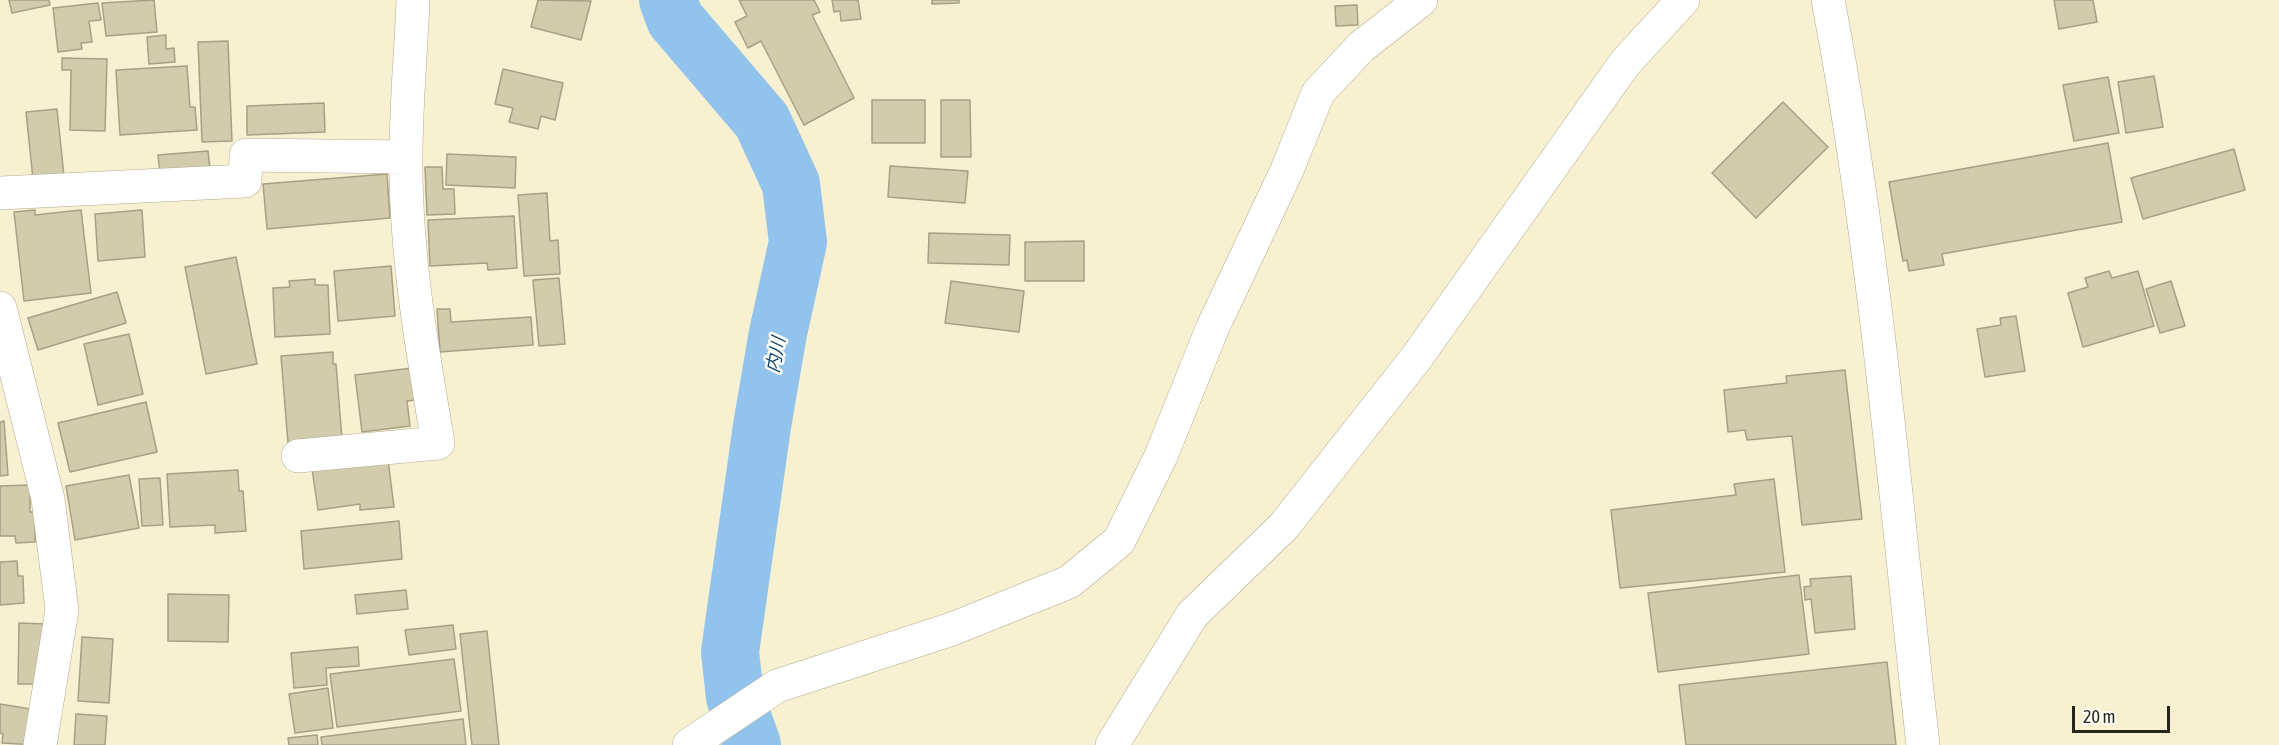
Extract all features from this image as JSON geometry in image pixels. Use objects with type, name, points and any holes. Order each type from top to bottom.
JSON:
[{"type":"street","points":[[298,456],[438,443],[419,335],[410,251],[406,157],[413,0]]},
{"type":"street","points":[[689,745],[777,686],[952,629],[1070,582],[1119,541],[1161,456],[1212,329],[1287,170],[1318,93],[1361,47],[1420,0]]},
{"type":"street","points":[[1112,745],[1192,615],[1284,526],[1417,357],[1624,63],[1683,0]]},
{"type":"street","points":[[1828,0],[1847,102],[1879,348],[1923,745]]},
{"type":"street","points":[[0,194],[245,182],[246,155],[406,157]]},
{"type":"street","points":[[0,308],[48,499],[62,610],[40,745]]},
{"type":"building","points":[[9,0],[49,0],[50,5],[12,13]]},
{"type":"building","points":[[154,0],[157,32],[106,36],[102,3]]},
{"type":"building","points":[[538,0],[591,1],[581,40],[531,27]]},
{"type":"building","points":[[739,0],[814,0],[820,12],[812,15],[854,98],[804,125],[761,41],[748,48],[735,22],[747,16]]},
{"type":"building","points":[[832,0],[858,0],[861,19],[841,21],[840,11],[834,12]]},
{"type":"building","points":[[932,0],[959,0],[959,3],[932,4]]},
{"type":"building","points":[[2054,0],[2093,0],[2097,22],[2059,29]]},
{"type":"building","points":[[98,3],[101,20],[89,21],[92,42],[81,43],[82,49],[58,52],[53,8]]},
{"type":"building","points":[[1357,5],[1358,25],[1336,26],[1335,6]]},
{"type":"building","points":[[166,35],[166,49],[174,48],[175,62],[149,64],[147,37]]},
{"type":"building","points":[[228,41],[232,141],[202,142],[198,42]]},
{"type":"building","points":[[62,58],[107,59],[105,131],[70,130],[71,70],[62,70]]},
{"type":"building","points":[[187,66],[190,107],[195,107],[197,130],[120,135],[116,70]]},
{"type":"building","points":[[503,69],[563,83],[555,120],[541,116],[538,129],[509,122],[513,108],[495,104]]},
{"type":"building","points":[[2154,76],[2163,127],[2126,133],[2118,82]]},
{"type":"building","points":[[2108,77],[2119,133],[2074,141],[2063,85]]},
{"type":"building","points":[[872,100],[925,100],[925,143],[872,143]]},
{"type":"building","points":[[941,100],[970,100],[971,157],[941,157]]},
{"type":"building","points":[[1783,102],[1828,147],[1756,218],[1712,173]]},
{"type":"building","points":[[324,103],[325,132],[247,135],[247,106]]},
{"type":"building","points":[[57,109],[64,176],[33,179],[26,112]]},
{"type":"building","points":[[2108,143],[2122,222],[1942,254],[1944,265],[1909,271],[1907,260],[1903,261],[1889,182]]},
{"type":"building","points":[[2234,149],[2245,190],[2143,219],[2131,178]]},
{"type":"building","points":[[208,151],[210,169],[160,173],[158,155]]},
{"type":"building","points":[[447,154],[516,157],[515,188],[446,185]]},
{"type":"building","points":[[890,166],[968,171],[965,203],[888,197]]},
{"type":"building","points":[[425,167],[442,167],[443,189],[454,189],[455,214],[427,215]]},
{"type":"building","points":[[387,174],[390,218],[267,229],[263,184]]},
{"type":"building","points":[[547,193],[550,241],[558,240],[560,274],[524,276],[518,195]]},
{"type":"building","points":[[35,210],[35,215],[81,210],[91,293],[24,301],[14,212]]},
{"type":"building","points":[[142,210],[145,257],[98,261],[95,214]]},
{"type":"building","points":[[514,216],[517,268],[488,270],[487,263],[430,266],[428,220]]},
{"type":"building","points":[[929,233],[1010,235],[1009,265],[928,263]]},
{"type":"building","points":[[1084,241],[1084,281],[1025,281],[1025,242]]},
{"type":"building","points":[[236,257],[257,364],[206,374],[185,267]]},
{"type":"building","points":[[391,266],[395,316],[338,321],[334,271]]},
{"type":"building","points":[[2109,271],[2112,278],[2138,271],[2154,326],[2083,347],[2068,293],[2088,287],[2085,278]]},
{"type":"building","points":[[559,278],[565,344],[539,346],[533,280]]},
{"type":"building","points":[[315,279],[315,285],[328,285],[330,334],[275,337],[273,288],[290,287],[289,281]]},
{"type":"building","points":[[951,281],[1024,291],[1019,332],[945,323]]},
{"type":"building","points":[[2171,281],[2185,326],[2160,333],[2146,289]]},
{"type":"building","points":[[117,292],[126,323],[38,350],[28,318]]},
{"type":"building","points":[[437,309],[450,309],[451,322],[531,317],[533,345],[440,352]]},
{"type":"building","points":[[2016,316],[2025,371],[1985,377],[1977,329],[2001,325],[2000,318]]},
{"type":"building","points":[[129,334],[143,394],[98,405],[84,344]]},
{"type":"building","points":[[333,352],[342,439],[288,443],[281,356]]},
{"type":"building","points":[[412,368],[416,400],[407,401],[410,426],[362,432],[355,375]]},
{"type":"building","points":[[1845,370],[1862,519],[1802,525],[1792,436],[1747,440],[1745,430],[1728,432],[1724,390],[1787,383],[1786,376]]},
{"type":"building","points":[[146,402],[157,452],[70,472],[58,423]]},
{"type":"building","points":[[4,421],[8,475],[0,476],[0,422]]},
{"type":"building","points":[[388,460],[394,507],[360,510],[360,504],[318,510],[312,469]]},
{"type":"building","points":[[238,470],[239,491],[243,491],[246,531],[215,533],[215,525],[170,527],[167,474]]},
{"type":"building","points":[[129,475],[139,528],[75,540],[66,486]]},
{"type":"building","points":[[160,478],[163,525],[142,526],[139,479]]},
{"type":"building","points":[[1774,479],[1785,572],[1620,588],[1611,510],[1736,495],[1734,484]]},
{"type":"building","points":[[30,485],[30,512],[35,512],[35,542],[16,543],[15,536],[0,536],[0,486]]},
{"type":"building","points":[[399,521],[402,559],[304,569],[301,531]]},
{"type":"building","points":[[17,561],[18,576],[23,576],[24,603],[0,605],[0,562]]},
{"type":"building","points":[[1799,575],[1809,654],[1658,672],[1648,593]]},
{"type":"building","points":[[1851,576],[1855,629],[1815,633],[1811,599],[1805,600],[1804,587],[1811,586],[1810,579]]},
{"type":"building","points":[[406,590],[408,609],[357,614],[355,595]]},
{"type":"building","points":[[168,594],[229,595],[228,642],[168,641]]},
{"type":"building","points":[[19,623],[47,624],[46,684],[18,684]]},
{"type":"building","points":[[453,625],[456,649],[409,655],[405,630]]},
{"type":"building","points":[[487,631],[499,745],[472,745],[460,634]]},
{"type":"building","points":[[82,637],[113,639],[109,703],[78,701]]},
{"type":"building","points":[[358,647],[359,666],[326,668],[327,685],[294,688],[291,653]]},
{"type":"building","points":[[454,659],[461,711],[337,727],[330,674]]},
{"type":"building","points":[[1887,662],[1896,745],[1686,745],[1679,685]]},
{"type":"building","points":[[328,688],[333,728],[295,733],[289,694]]},
{"type":"building","points":[[0,704],[43,711],[37,745],[2,743]]},
{"type":"building","points":[[76,714],[107,716],[105,745],[74,745]]},
{"type":"building","points":[[463,719],[466,745],[322,745],[321,737]]},
{"type":"building","points":[[317,735],[318,745],[289,745],[288,738]]},
{"type":"waterway","name":"内川","points":[[668,0],[675,19],[762,121],[791,184],[798,242],[778,333],[762,426],[730,652],[735,697],[752,745]]}]
